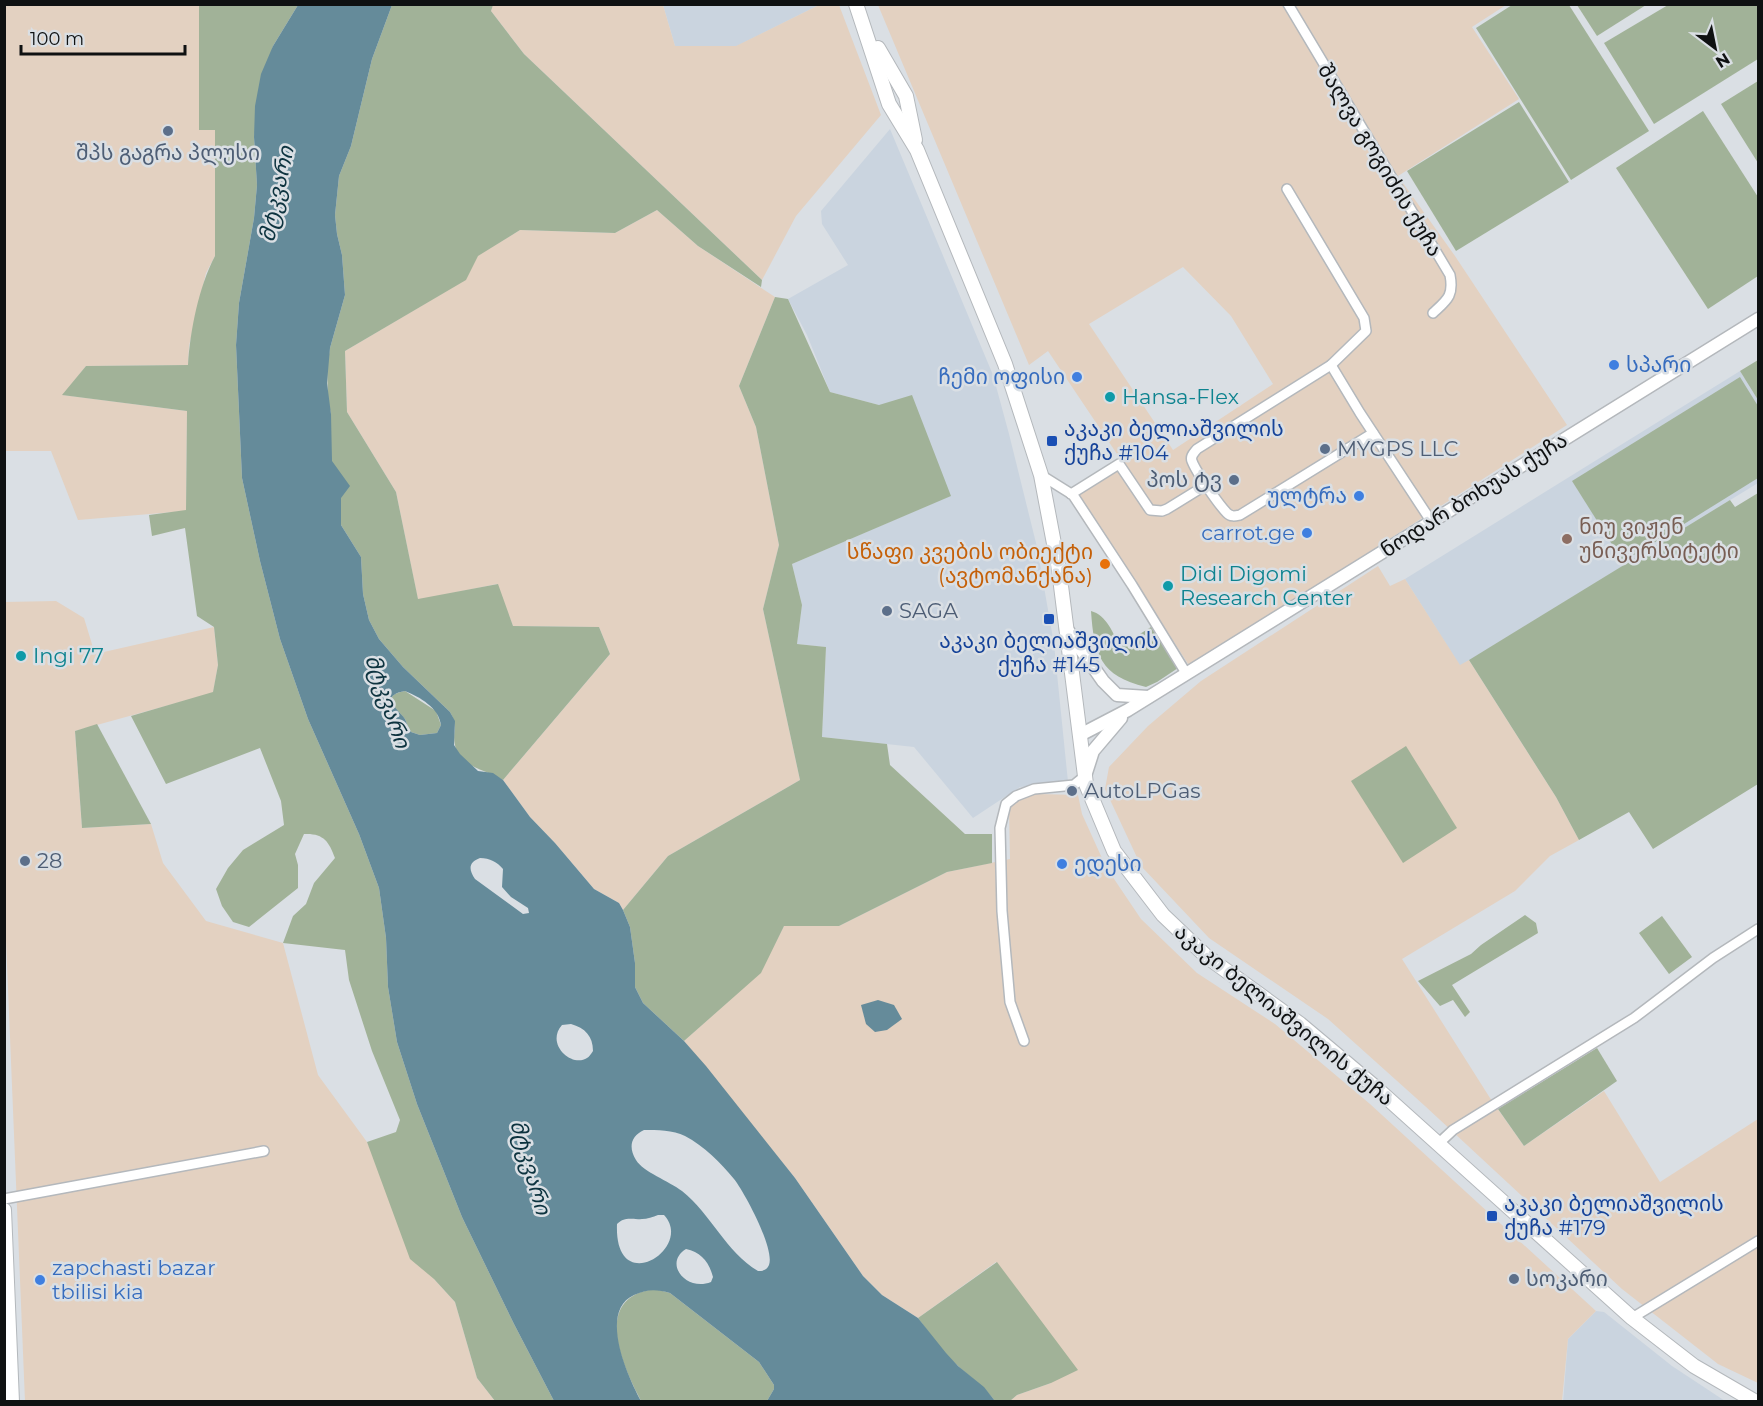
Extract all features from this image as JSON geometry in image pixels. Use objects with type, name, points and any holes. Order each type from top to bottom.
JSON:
[{"type":"main road","name":"აკაკი ბელიაშვილის ქუჩა","points":[[856,4],[889,104],[917,150],[1005,364],[1041,475],[1059,570],[1085,776],[1114,850],[1163,915],[1206,956],[1300,1024],[1377,1089],[1632,1318],[1694,1366],[1756,1401]]},
{"type":"main road","name":"აკაკი ბელიაშვილის ქუჩა","points":[[863,23],[906,96],[917,150]]},
{"type":"main road","points":[[4,1210],[12,1401]]},
{"type":"street","name":"შალვა გოგიძის ქუჩა","points":[[1288,4],[1450,275],[1452,287],[1449,298],[1433,313]]},
{"type":"street","points":[[889,104],[906,96]]},
{"type":"street","points":[[1287,189],[1364,318],[1366,331],[1331,365],[1194,452],[1192,460],[1206,485],[1228,514],[1234,516],[1240,515],[1373,433]]},
{"type":"street","name":"ნოდარ ბოხუას ქუჩა","points":[[1128,710],[1758,319]]},
{"type":"street","points":[[1331,365],[1431,521]]},
{"type":"street","points":[[1071,494],[1119,464],[1150,510],[1167,509],[1206,485]]},
{"type":"street","points":[[1041,475],[1071,494],[1132,585],[1186,673]]},
{"type":"street","points":[[1066,628],[1103,681],[1117,695],[1148,697]]},
{"type":"street","points":[[1080,735],[1128,710]]},
{"type":"street","points":[[1024,1041],[1010,1002],[1002,911],[1000,828],[1006,804],[1016,796],[1034,789],[1074,785],[1085,776],[1094,751],[1128,710]]},
{"type":"street","points":[[1438,1144],[1453,1130],[1634,1018],[1713,958],[1758,929]]},
{"type":"street","points":[[4,1199],[264,1151]]},
{"type":"street","points":[[1632,1318],[1758,1241]]},
{"type":"shaded area","points":[[493,4],[663,5],[675,46],[736,46],[819,5],[839,5],[881,115],[796,216],[762,280],[524,54],[491,11]]},
{"type":"shaded area","points":[[4,5],[199,5],[199,130],[215,130],[215,256],[206,273],[189,346],[188,365],[86,366],[63,395],[187,411],[186,511],[78,520],[51,451],[5,451]]},
{"type":"shaded area","points":[[663,5],[819,5],[737,46],[675,46]]},
{"type":"shaded area","points":[[878,5],[1506,5],[1472,27],[1519,99],[1398,176],[1455,256],[1567,425],[1190,667],[1075,488],[1121,460],[1048,351],[1029,365]],"holes":[[[1183,267],[1231,316],[1273,384],[1173,450],[1089,324]]]},
{"type":"shaded area","points":[[890,129],[993,375],[1037,547],[1054,644],[1068,782],[1020,787],[973,818],[914,747],[822,737],[826,647],[797,644],[802,605],[792,564],[950,496],[879,405],[830,392],[807,335],[788,299],[848,265],[822,224],[821,211]]},
{"type":"shaded area","points":[[657,210],[698,246],[775,297],[739,386],[756,427],[779,545],[763,609],[800,780],[668,856],[623,910],[619,903],[594,889],[530,817],[503,780],[610,654],[599,627],[513,626],[497,584],[418,600],[396,492],[347,412],[345,351],[465,280],[477,256],[520,230],[615,233]]},
{"type":"shaded area","name":"ნიუ ვიჟენ უნივერსიტეტი","points":[[1740,371],[1758,400],[1758,483],[1460,666],[1405,579]]},
{"type":"shaded area","points":[[1378,566],[1390,586],[1405,579],[1460,665],[1469,660],[1556,797],[1579,840],[1550,856],[1515,891],[1402,959],[1490,1098],[1524,1146],[1604,1091],[1660,1182],[1758,1119],[1758,1383],[1718,1364],[1622,1289],[1328,1019],[1209,938],[1141,866],[1105,789],[1109,767],[1148,726],[1201,681]]},
{"type":"shaded area","points":[[56,601],[84,618],[95,654],[214,627],[218,665],[213,693],[75,731],[82,828],[151,824],[163,863],[206,921],[283,943],[318,1075],[367,1142],[434,1279],[455,1302],[477,1378],[495,1401],[25,1401],[5,916],[4,602]]},
{"type":"shaded area","points":[[1038,794],[1078,795],[1082,814],[1106,867],[1141,919],[1197,973],[1275,1024],[1370,1104],[1596,1311],[1568,1339],[1562,1401],[1010,1401],[1017,1395],[1051,1383],[996,1262],[918,1318],[882,1295],[863,1276],[795,1178],[684,1041],[760,973],[784,926],[839,926],[947,872],[1010,859],[1009,807],[1018,797]]},
{"type":"shaded area","points":[[1596,1311],[1604,1312],[1672,1366],[1725,1401],[1563,1402],[1568,1339]]},
{"type":"green space","points":[[199,5],[298,5],[273,46],[254,137],[257,185],[254,218],[239,303],[236,345],[242,478],[280,639],[308,719],[359,834],[379,888],[386,938],[388,987],[397,1042],[417,1104],[462,1217],[554,1401],[495,1401],[477,1378],[455,1302],[434,1279],[410,1259],[367,1142],[396,1132],[400,1120],[372,1051],[349,980],[345,950],[283,943],[293,916],[306,904],[314,883],[335,858],[330,847],[321,837],[304,834],[295,854],[298,865],[298,888],[249,927],[233,922],[222,906],[216,889],[228,868],[243,850],[284,825],[281,801],[260,748],[166,784],[131,716],[213,692],[218,665],[214,627],[197,616],[185,528],[152,536],[149,515],[186,510],[187,411],[62,395],[86,366],[188,365],[196,309],[204,281],[215,256],[215,130],[199,130]]},
{"type":"green space","points":[[392,5],[493,5],[491,11],[524,54],[762,280],[761,287],[698,246],[657,210],[615,233],[520,230],[478,256],[466,280],[345,351],[347,412],[396,492],[418,599],[498,584],[513,626],[599,627],[610,654],[503,780],[474,767],[462,758],[455,745],[455,726],[450,712],[403,667],[379,639],[369,620],[363,594],[361,557],[341,525],[341,498],[331,461],[331,414],[328,400],[327,367],[345,295],[342,255],[335,215],[339,176],[351,146],[372,59]]},
{"type":"green space","points":[[1512,5],[1569,5],[1649,131],[1571,180],[1476,28]]},
{"type":"green space","points":[[1577,5],[1646,5],[1597,36]]},
{"type":"green space","points":[[1668,5],[1758,5],[1758,59],[1654,124],[1604,43]]},
{"type":"green space","points":[[1758,81],[1758,163],[1721,104]]},
{"type":"green space","points":[[1519,102],[1569,182],[1456,251],[1407,171]]},
{"type":"green space","points":[[1703,111],[1758,197],[1758,276],[1708,309],[1616,168]]},
{"type":"green space","points":[[775,297],[788,299],[830,392],[879,405],[912,395],[951,496],[792,564],[802,605],[797,644],[826,647],[822,737],[887,744],[890,765],[965,834],[992,834],[992,863],[947,872],[839,926],[784,926],[761,973],[684,1041],[643,1003],[635,987],[635,963],[630,927],[623,910],[668,856],[800,780],[763,609],[779,545],[756,427],[739,386]]},
{"type":"green space","points":[[1758,360],[1758,400],[1740,371]]},
{"type":"green space","points":[[1740,377],[1758,406],[1758,478],[1623,562],[1572,481]]},
{"type":"green space","points":[[1758,493],[1758,784],[1653,849],[1629,812],[1579,840],[1556,797],[1469,660],[1730,500],[1735,507]]},
{"type":"green space","points":[[1091,611],[1105,620],[1119,647],[1151,627],[1178,668],[1146,687],[1118,677],[1102,661],[1094,639]]},
{"type":"green space","points":[[405,691],[436,711],[441,725],[437,733],[420,735],[411,732],[391,699],[397,693]]},
{"type":"green space","points":[[97,724],[151,824],[82,828],[75,731]]},
{"type":"green space","points":[[1406,746],[1457,828],[1403,863],[1351,781]]},
{"type":"green space","points":[[1525,915],[1536,923],[1538,933],[1452,985],[1470,1012],[1465,1017],[1453,1000],[1440,1006],[1418,981],[1471,954]]},
{"type":"green space","points":[[1662,916],[1692,957],[1669,974],[1639,933]]},
{"type":"green space","points":[[1597,1048],[1617,1081],[1524,1146],[1498,1109]]},
{"type":"green space","points":[[997,1262],[1078,1370],[1017,1395],[1010,1401],[995,1401],[982,1386],[946,1354],[918,1318]]},
{"type":"green space","points":[[655,1289],[670,1293],[759,1362],[774,1385],[767,1401],[641,1401],[620,1352],[617,1318],[623,1305],[635,1295]]},
{"type":"water","name":"მტკვარი","points":[[298,5],[392,5],[372,59],[351,146],[339,176],[335,215],[342,255],[345,295],[330,348],[327,383],[331,414],[332,461],[350,486],[341,498],[341,525],[361,557],[363,594],[369,620],[379,639],[403,667],[450,712],[455,721],[454,745],[460,754],[478,771],[493,773],[503,780],[530,817],[594,889],[619,903],[630,927],[635,963],[635,987],[643,1003],[684,1041],[706,1066],[795,1178],[863,1276],[882,1295],[918,1318],[958,1366],[984,1387],[995,1401],[767,1401],[774,1385],[759,1362],[670,1293],[652,1290],[634,1295],[623,1303],[618,1315],[619,1345],[629,1377],[641,1401],[554,1401],[462,1217],[417,1104],[397,1042],[388,987],[386,938],[379,888],[359,834],[308,719],[280,639],[242,478],[236,345],[239,303],[254,218],[257,185],[255,106],[261,74],[273,46]],"holes":[[[405,691],[417,696],[433,708],[441,725],[437,733],[420,735],[411,732],[405,719],[392,703],[391,699],[397,693]],[[480,858],[487,859],[501,867],[503,869],[502,887],[511,897],[528,908],[529,913],[523,914],[475,879],[471,872],[474,862]],[[571,1024],[580,1028],[590,1037],[593,1051],[588,1058],[581,1060],[568,1057],[558,1046],[558,1032],[562,1025]],[[644,1130],[670,1131],[680,1134],[699,1145],[724,1167],[739,1186],[758,1221],[770,1257],[767,1268],[758,1271],[747,1263],[692,1200],[677,1187],[639,1164],[632,1151],[632,1142],[636,1135]],[[664,1215],[671,1228],[669,1241],[662,1252],[651,1260],[639,1263],[627,1259],[619,1247],[617,1224],[626,1219],[644,1219]],[[686,1249],[696,1253],[704,1258],[709,1267],[713,1277],[711,1282],[702,1284],[686,1280],[677,1268],[679,1255]]]},
{"type":"water","points":[[878,1000],[894,1005],[902,1019],[887,1030],[875,1032],[866,1024],[861,1005]]},
{"type":"place","name":"შპს გაგრა პლუსი","points":[[168,131]]},
{"type":"place","name":"სპარი","points":[[1614,365]]},
{"type":"place","name":"ჩემი ოფისი","points":[[1077,377]]},
{"type":"place","name":"Hansa-Flex","points":[[1110,397]]},
{"type":"place","name":"აკაკი ბელიაშვილის ქუჩა #104","points":[[1052,441]]},
{"type":"place","name":"MYGPS LLC","points":[[1325,449]]},
{"type":"place","name":"პოს ტვ","points":[[1234,480]]},
{"type":"place","name":"ულტრა","points":[[1359,496]]},
{"type":"place","name":"carrot.ge","points":[[1307,533]]},
{"type":"place","name":"ნიუ ვიჟენ უნივერსიტეტი","points":[[1567,539]]},
{"type":"place","name":"სწაფი კვების ობიექტი (ავტომანქანა)","points":[[1105,564]]},
{"type":"place","name":"Didi Digomi Research Center","points":[[1168,586]]},
{"type":"place","name":"SAGA","points":[[887,611]]},
{"type":"place","name":"აკაკი ბელიაშვილის ქუჩა #145","points":[[1049,619]]},
{"type":"place","name":"Ingi 77","points":[[21,656]]},
{"type":"place","name":"AutoLPGas","points":[[1072,791]]},
{"type":"place","name":"28","points":[[25,861]]},
{"type":"place","name":"ედესი","points":[[1062,864]]},
{"type":"place","name":"აკაკი ბელიაშვილის ქუჩა #179","points":[[1492,1216]]},
{"type":"place","name":"სოკარი","points":[[1514,1279]]},
{"type":"place","name":"zapchasti bazar tbilisi kia","points":[[40,1280]]}]
